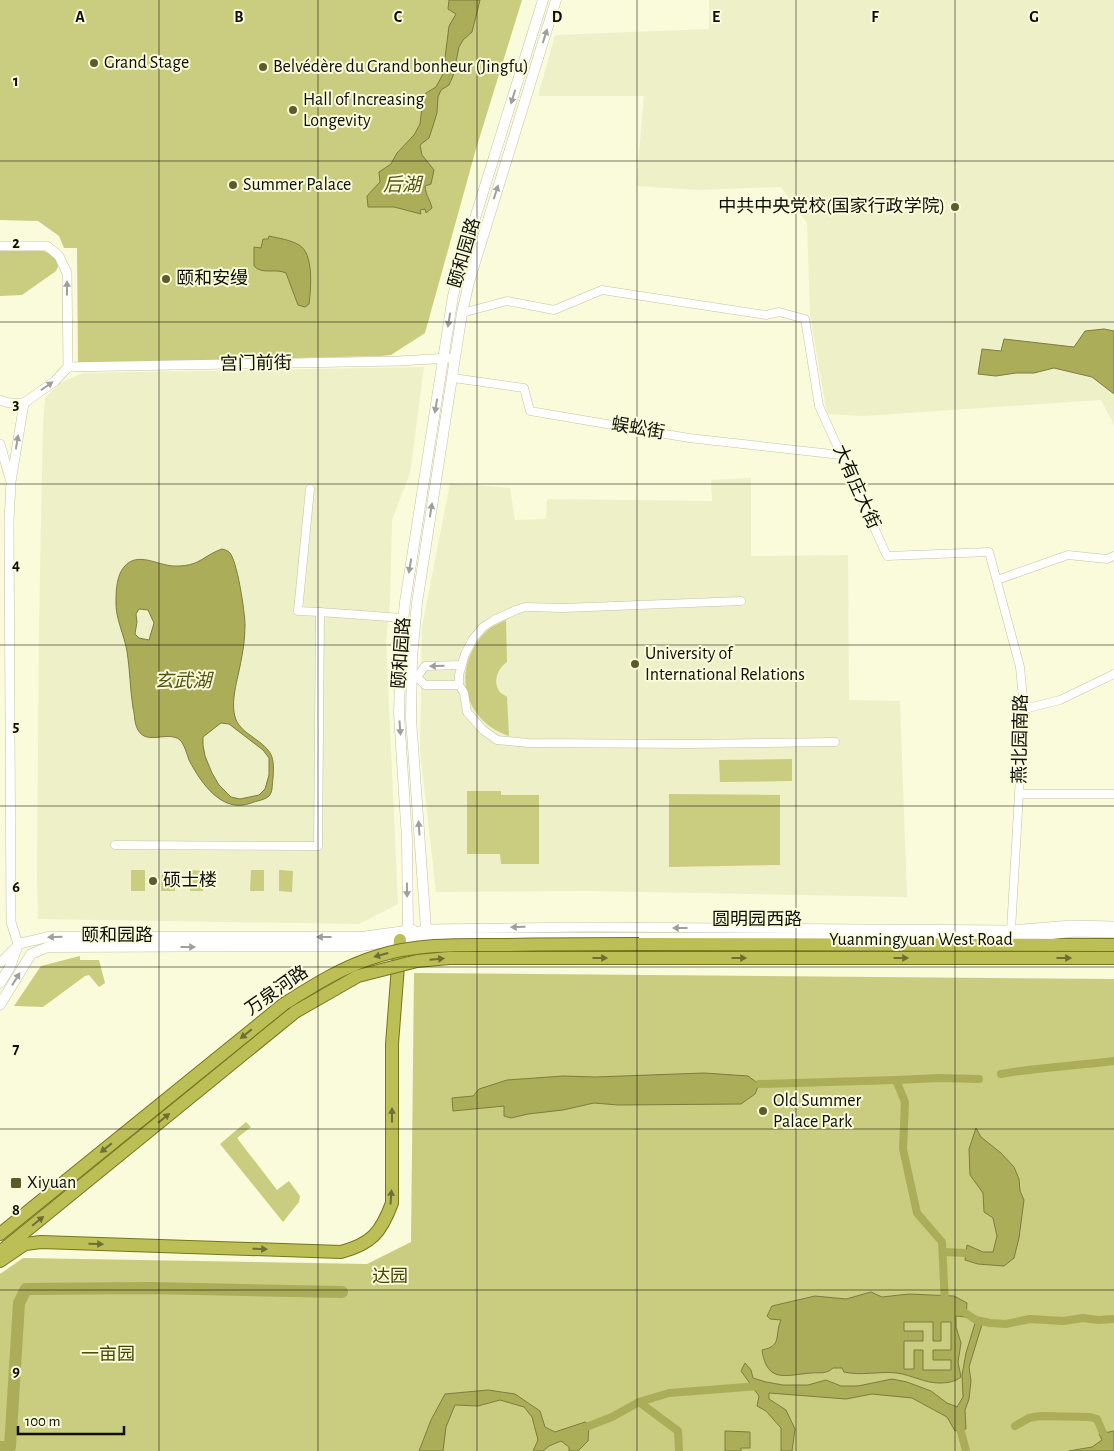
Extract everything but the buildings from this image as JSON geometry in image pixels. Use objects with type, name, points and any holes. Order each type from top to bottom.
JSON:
[{"type":"highway","points":[[0,1261],[25,1244],[41,1242],[340,1252],[364,1244],[379,1231],[386,1220],[392,1203],[392,1044],[404,935]]},
{"type":"highway","name":"Yuanmingyuan West Road","points":[[639,944],[1114,945]]},
{"type":"highway","name":"万泉河路","points":[[0,1234],[284,1004],[339,971],[379,955],[414,947],[450,945],[639,944]]},
{"type":"highway","name":"Yuanmingyuan West Road","points":[[295,1012],[358,976],[417,961],[449,958],[1114,958]]},
{"type":"highway","name":"万泉河路","points":[[0,1252],[295,1012]]},
{"type":"main road","name":"颐和园路","points":[[404,935],[407,839],[399,714],[403,618],[453,296],[466,247],[543,0]]},
{"type":"main road","name":"颐和园路","points":[[426,929],[414,764],[414,677],[417,603],[462,313],[478,250],[556,0]]},
{"type":"main road","points":[[404,935],[426,929]]},
{"type":"main road","name":"颐和园路","points":[[18,944],[48,936],[361,937],[404,935]]},
{"type":"main road","name":"颐和园路","points":[[31,954],[48,947],[361,946],[404,935]]},
{"type":"main road","points":[[0,983],[10,967],[18,944]]},
{"type":"main road","points":[[0,1005],[31,954]]},
{"type":"street","points":[[0,246],[48,246],[59,256],[67,272],[68,367],[55,381],[24,403],[9,403],[0,400]]},
{"type":"street","name":"大有庄大街","points":[[462,313],[507,301],[554,310],[602,290],[766,315],[779,312],[805,318],[819,406],[887,556],[989,552]]},
{"type":"street","name":"宫门前街","points":[[68,367],[399,362],[456,358]]},
{"type":"street","name":"蜈蚣街","points":[[452,378],[524,388],[530,411],[689,438],[841,455]]},
{"type":"street","points":[[24,403],[11,482],[10,521],[11,922],[18,944],[31,954]]},
{"type":"street","points":[[0,444],[11,482]]},
{"type":"street","points":[[310,489],[298,611],[403,618]]},
{"type":"street","name":"燕北园南路","points":[[989,552],[1020,667],[1024,709],[1011,930]]},
{"type":"street","points":[[997,580],[1068,555],[1106,559],[1114,556]]},
{"type":"street","points":[[741,601],[563,608],[525,607],[494,620],[483,627],[473,639],[461,664],[459,685],[464,694],[467,712],[483,730],[497,740],[528,743],[690,744],[835,742]]},
{"type":"street","points":[[115,845],[318,846],[320,612]]},
{"type":"street","points":[[459,685],[425,685],[414,677],[425,666],[461,664]]},
{"type":"street","points":[[1024,709],[1060,700],[1114,674]]},
{"type":"street","points":[[1020,794],[1114,794]]},
{"type":"street","name":"圆明园西路","points":[[426,929],[600,927],[1011,930],[1070,926],[1114,926]]},
{"type":"street","name":"圆明园西路","points":[[404,935],[420,937],[1020,938],[1075,932],[1114,933]]},
{"type":"street","points":[[0,962],[18,944]]},
{"type":"shaded area","name":"中共中央党校(国家行政学院)","points":[[709,0],[1114,0],[1114,425],[1101,400],[864,416],[827,414],[810,315],[807,223],[781,187],[698,190],[636,186],[644,96],[538,96],[555,35],[709,29]]},
{"type":"shaded area","points":[[424,367],[410,473],[392,520],[390,602],[386,641],[398,904],[359,924],[38,919],[39,624],[45,398],[60,383],[83,373]]},
{"type":"shaded area","name":"University of International Relations","points":[[751,478],[751,556],[848,555],[849,700],[900,701],[907,897],[589,891],[436,892],[420,750],[422,627],[450,483],[510,488],[515,520],[546,519],[547,499],[712,501],[711,480]]},
{"type":"green space","name":"Summer Palace","points":[[0,0],[522,0],[476,149],[425,333],[391,355],[381,356],[78,363],[77,248],[64,248],[59,236],[38,221],[0,220]]},
{"type":"green space","points":[[0,251],[44,251],[52,255],[59,264],[56,271],[22,295],[0,296]]},
{"type":"green space","points":[[506,620],[507,662],[499,671],[496,684],[500,692],[507,697],[509,736],[493,728],[480,717],[471,704],[466,689],[466,673],[469,658],[477,643],[489,629]]},
{"type":"green space","points":[[792,759],[792,781],[720,782],[719,760]]},
{"type":"green space","points":[[467,791],[501,791],[501,795],[539,795],[539,864],[501,864],[500,854],[467,854]]},
{"type":"green space","points":[[669,794],[780,795],[780,865],[669,867]]},
{"type":"green space","points":[[131,870],[145,870],[145,891],[131,891]]},
{"type":"green space","points":[[162,870],[175,870],[175,891],[161,891]]},
{"type":"green space","points":[[190,870],[204,871],[203,891],[190,891]]},
{"type":"green space","points":[[251,870],[264,870],[264,891],[250,891]]},
{"type":"green space","points":[[279,870],[293,871],[292,892],[279,891]]},
{"type":"green space","points":[[80,956],[80,960],[99,960],[105,983],[99,987],[89,975],[85,976],[43,1007],[14,1006],[41,966]]},
{"type":"green space","name":"Old Summer Palace Park","points":[[414,973],[1114,979],[1114,1451],[0,1451],[0,1274],[23,1258],[367,1264],[411,1242]]},
{"type":"green space","points":[[246,1122],[251,1127],[237,1138],[277,1190],[289,1181],[300,1196],[299,1202],[283,1222],[220,1144]]},
{"type":"water","name":"后湖","points":[[449,0],[480,0],[472,32],[463,40],[459,47],[453,76],[449,85],[441,90],[438,97],[437,113],[429,138],[420,145],[422,155],[434,170],[431,184],[425,186],[432,208],[426,213],[425,209],[420,210],[421,214],[394,207],[368,207],[367,196],[380,182],[379,172],[391,164],[397,153],[414,135],[420,124],[423,99],[426,93],[436,87],[443,74],[449,26],[456,14],[448,9]]},
{"type":"water","points":[[269,236],[296,243],[304,249],[310,272],[309,304],[305,307],[298,305],[286,273],[265,271],[254,266],[254,247],[261,248],[263,239],[268,239]]},
{"type":"water","points":[[1104,329],[1114,331],[1114,394],[1092,377],[1054,368],[1034,373],[996,376],[978,374],[982,349],[1001,351],[1004,339],[1074,347],[1085,331]]},
{"type":"water","name":"玄武湖","points":[[222,549],[228,551],[232,556],[238,575],[244,609],[245,635],[234,694],[235,716],[243,729],[267,748],[273,762],[272,790],[270,794],[263,799],[241,805],[231,804],[222,800],[206,787],[189,760],[180,740],[170,736],[147,737],[138,730],[132,701],[127,651],[116,607],[118,578],[129,562],[141,559],[167,565],[182,566],[195,563]],"holes":[[[139,609],[148,610],[154,623],[149,640],[139,638],[135,634],[136,614]],[[221,723],[229,724],[263,750],[269,758],[269,775],[265,789],[259,795],[240,799],[231,797],[219,785],[212,773],[205,756],[203,737]]]},
{"type":"water","points":[[704,1073],[748,1076],[759,1084],[755,1094],[741,1104],[618,1105],[594,1103],[511,1118],[504,1116],[504,1106],[453,1111],[452,1098],[473,1096],[479,1089],[507,1080],[563,1076],[595,1077]]},
{"type":"water","points":[[976,1128],[981,1137],[1001,1153],[1014,1167],[1024,1200],[1019,1238],[1014,1258],[1004,1266],[978,1264],[965,1260],[967,1245],[983,1252],[993,1252],[997,1236],[993,1218],[984,1212],[983,1193],[970,1175],[969,1149]]},
{"type":"water","points":[[871,1292],[882,1297],[909,1294],[954,1296],[967,1303],[966,1317],[956,1316],[956,1327],[961,1343],[958,1362],[961,1377],[951,1382],[939,1383],[928,1382],[897,1373],[850,1373],[844,1372],[842,1368],[833,1368],[822,1373],[786,1376],[773,1373],[768,1368],[762,1350],[773,1346],[775,1343],[781,1320],[770,1319],[767,1316],[772,1306],[815,1296],[846,1299]],"holes":[[[904,1322],[933,1322],[933,1341],[941,1341],[941,1322],[951,1322],[951,1350],[933,1350],[933,1360],[951,1360],[951,1370],[923,1370],[923,1350],[914,1350],[914,1369],[904,1369],[904,1341],[923,1341],[923,1331],[904,1331]]]},
{"type":"water","points":[[976,1320],[983,1321],[969,1367],[971,1381],[969,1399],[965,1410],[966,1429],[955,1431],[947,1417],[912,1398],[872,1394],[846,1399],[769,1393],[769,1399],[786,1410],[795,1429],[792,1451],[781,1451],[781,1428],[766,1411],[757,1406],[759,1396],[741,1371],[745,1363],[751,1370],[753,1378],[783,1385],[808,1385],[826,1380],[841,1386],[858,1386],[892,1379],[907,1382],[931,1391],[947,1403],[957,1407],[963,1397],[962,1375],[966,1353]]},
{"type":"water","points":[[488,1390],[515,1394],[540,1411],[545,1427],[555,1432],[585,1422],[589,1425],[588,1441],[578,1451],[569,1451],[569,1447],[561,1441],[543,1451],[533,1451],[538,1440],[532,1417],[524,1407],[500,1400],[478,1406],[455,1405],[446,1427],[443,1451],[419,1451],[431,1420],[445,1394]]},
{"type":"water","points":[[725,1431],[750,1432],[750,1448],[741,1448],[741,1451],[725,1451]]},
{"type":"water","points":[[1114,1431],[1114,1451],[1069,1451],[1092,1447],[1102,1440],[1099,1434]]},
{"type":"waterway","points":[[1001,1074],[1114,1061]]},
{"type":"waterway","points":[[945,1304],[942,1242],[917,1213],[903,1149],[905,1102],[896,1080],[979,1079]]},
{"type":"waterway","points":[[759,1084],[896,1080]]},
{"type":"waterway","points":[[943,1252],[966,1253]]},
{"type":"waterway","points":[[0,1447],[10,1447],[19,1303],[26,1289],[150,1288],[342,1292]]},
{"type":"waterway","points":[[958,1308],[976,1320],[990,1323],[1006,1324],[1030,1319],[1063,1321],[1083,1318],[1098,1320],[1114,1319]]},
{"type":"waterway","points":[[581,1429],[612,1417],[639,1402],[669,1393],[759,1386]]},
{"type":"waterway","points":[[639,1402],[678,1431],[679,1451]]},
{"type":"waterway","points":[[1015,1426],[1029,1418],[1040,1416],[1090,1417],[1097,1419],[1103,1433]]},
{"type":"waterway","points":[[959,1424],[966,1451]]},
{"type":"place","name":"Grand Stage","points":[[94,63]]},
{"type":"place","name":"Belvédère du Grand bonheur (Jingfu)","points":[[263,67]]},
{"type":"place","name":"Hall of Increasing Longevity","points":[[293,110]]},
{"type":"place","name":"Summer Palace","points":[[233,185]]},
{"type":"place","name":"中共中央党校(国家行政学院)","points":[[955,207]]},
{"type":"place","name":"颐和安缦","points":[[166,279]]},
{"type":"place","name":"University of International Relations","points":[[635,664]]},
{"type":"place","name":"硕士楼","points":[[153,881]]},
{"type":"place","name":"Old Summer Palace Park","points":[[763,1111]]},
{"type":"place","name":"Xiyuan","points":[[16,1183]]},
{"type":"park label","name":"达园","points":[[390,1277]]},
{"type":"park label","name":"一亩园","points":[[108,1355]]}]
